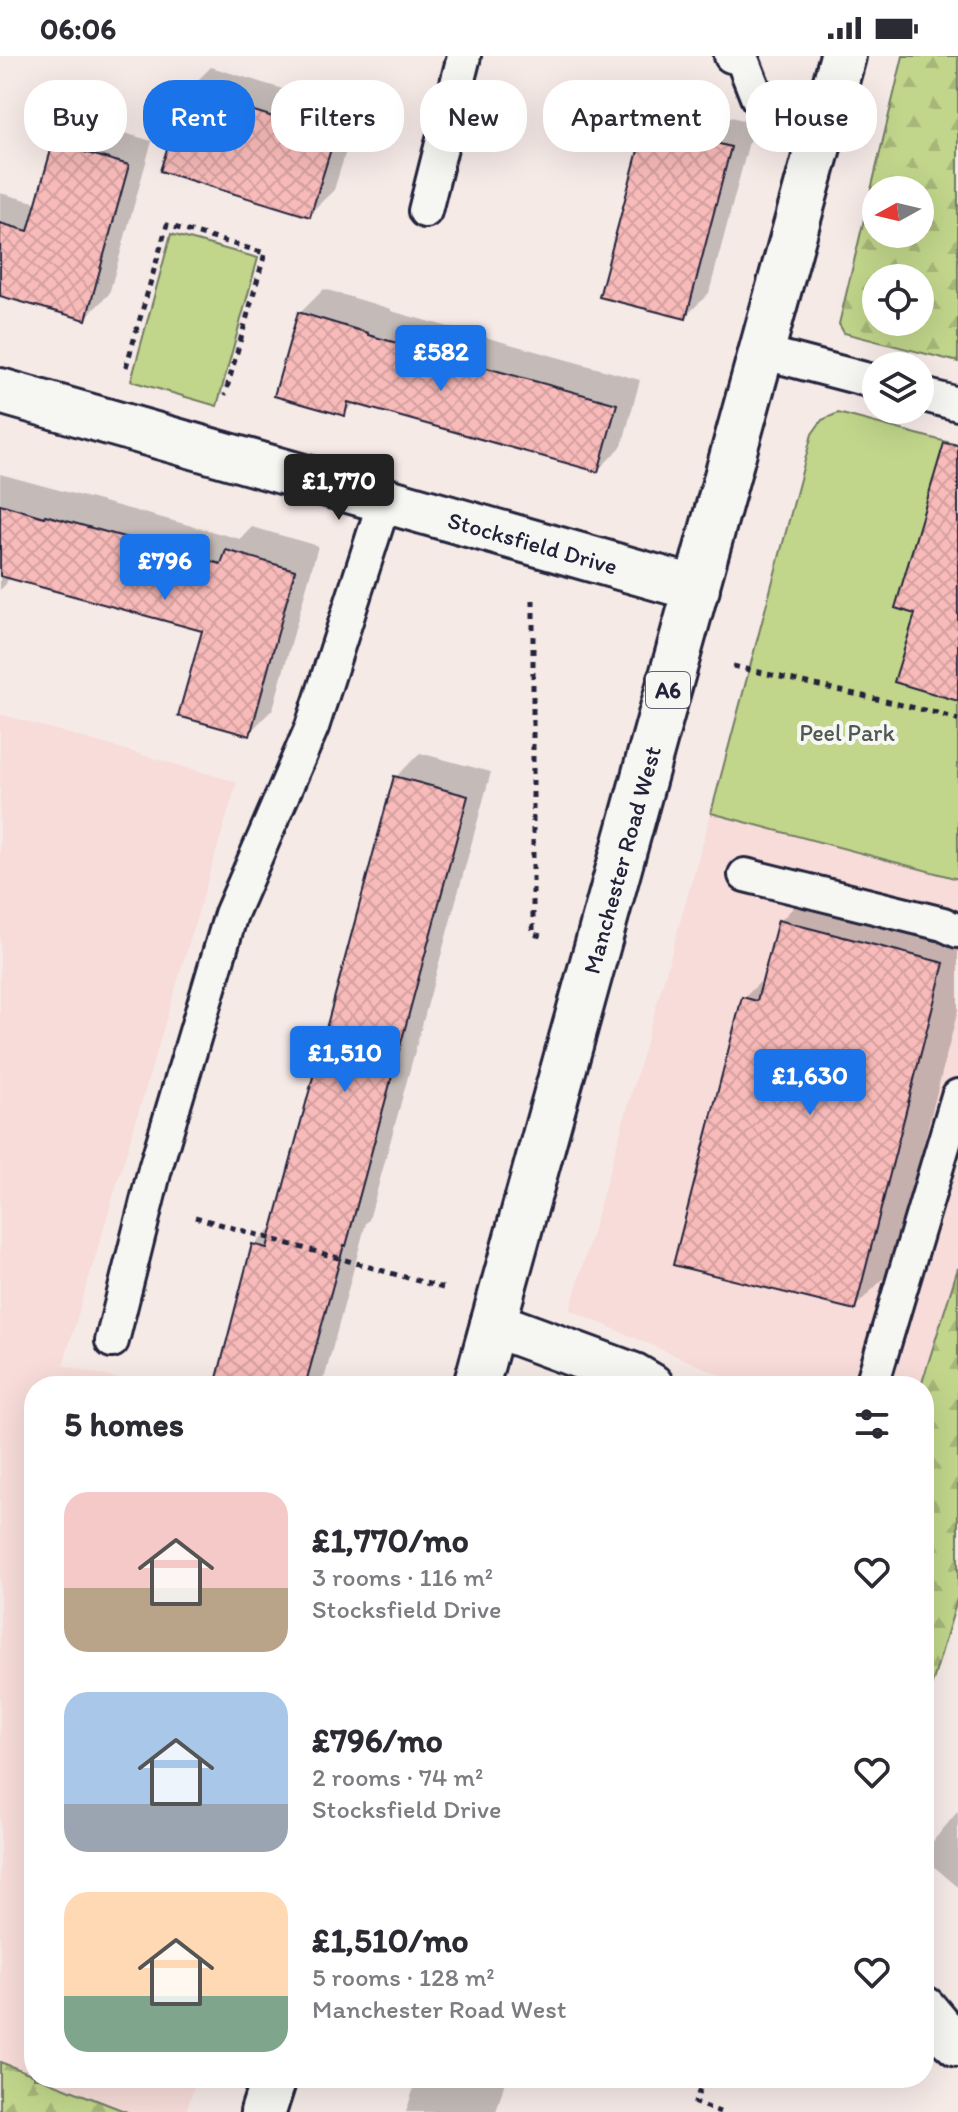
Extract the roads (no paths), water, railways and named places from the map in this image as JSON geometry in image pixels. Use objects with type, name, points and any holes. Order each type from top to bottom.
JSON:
[{"type":"main road","name":"Manchester Road West","points":[[837,80],[843,56]]},
{"type":"main road","name":"Manchester Road West","points":[[479,1376],[817,152]]},
{"type":"main road","name":"Stocksfield Drive","points":[[0,391],[697,589]]},
{"type":"main road","points":[[496,1314],[634,1376]]},
{"type":"main road","points":[[934,2021],[958,2044]]},
{"type":"main road","points":[[263,2112],[271,2088]]},
{"type":"lane","points":[[425,211],[464,56]]},
{"type":"lane","points":[[731,56],[742,59],[750,80]]},
{"type":"lane","points":[[761,352],[862,378]]},
{"type":"lane","points":[[934,398],[958,404]]},
{"type":"lane","points":[[112,1341],[155,1169],[231,914],[312,727],[385,499]]},
{"type":"lane","points":[[745,875],[943,924],[958,931]]},
{"type":"lane","points":[[875,1376],[958,1096]]},
{"type":"park label","name":"Peel Park","points":[[847,732]]}]
